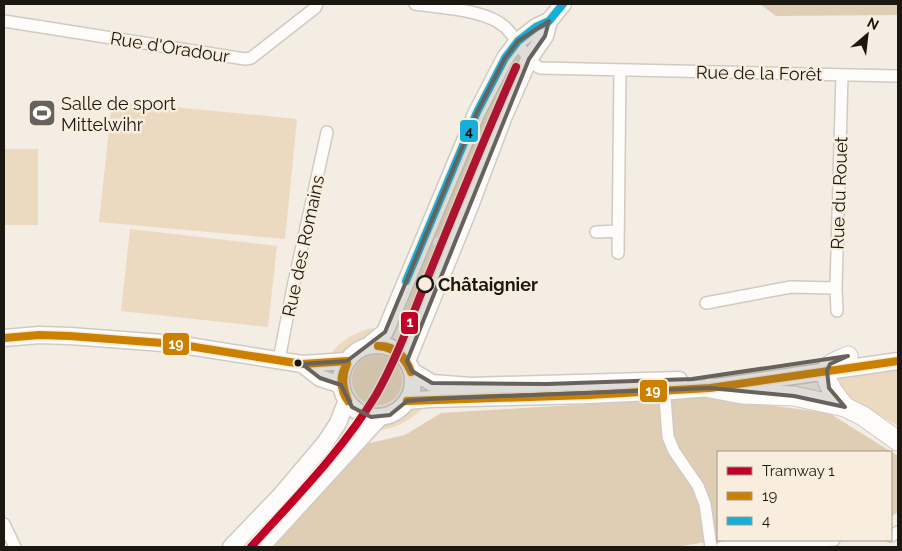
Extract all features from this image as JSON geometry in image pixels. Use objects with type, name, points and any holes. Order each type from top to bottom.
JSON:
[{"type":"highway","points":[[845,407],[829,388],[827,371],[830,364],[848,356]]},
{"type":"highway","points":[[710,388],[742,394],[794,396],[845,407],[863,416],[898,441]]},
{"type":"main road","points":[[302,364],[344,393],[352,407],[364,414],[380,417],[390,415],[407,402],[412,392],[413,382],[410,366],[504,116],[529,59],[545,36],[549,21],[563,4]]},
{"type":"main road","points":[[231,547],[281,496],[325,443],[338,423],[344,393],[342,377],[347,361],[385,332],[477,112],[505,58],[518,41],[536,27],[549,21]]},
{"type":"main road","points":[[4,338],[39,335],[70,336],[176,344],[302,364],[347,361]]},
{"type":"main road","points":[[368,346],[377,345],[397,351],[410,366],[432,383],[471,386],[664,386],[710,388],[898,360]]},
{"type":"main road","points":[[407,402],[430,398],[494,398],[664,386],[692,379],[898,350]]},
{"type":"main road","points":[[261,547],[380,417]]},
{"type":"street","name":"Rue d'Oradour","points":[[4,21],[245,59],[251,58],[315,8],[317,4]]},
{"type":"street","points":[[414,4],[477,14],[496,20],[505,26],[518,41],[529,59]]},
{"type":"street","name":"Rue de la Forêt","points":[[529,59],[534,65],[549,69],[898,76]]},
{"type":"street","points":[[618,252],[620,70]]},
{"type":"street","name":"Rue du Rouet","points":[[837,311],[842,74]]},
{"type":"street","name":"Rue des Romains","points":[[279,360],[327,132]]},
{"type":"street","points":[[596,232],[618,231]]},
{"type":"street","points":[[706,303],[791,287],[836,288]]},
{"type":"street","points":[[664,386],[668,437],[674,451],[698,486],[705,504],[711,547]]},
{"type":"street","points":[[4,524],[15,547]]},
{"type":"street","points":[[722,547],[818,541]]},
{"type":"highlighted area","points":[[549,21],[545,36],[529,59],[407,361],[412,371],[432,383],[547,384],[692,379],[848,356],[830,364],[827,371],[829,388],[845,407],[794,396],[710,388],[430,399],[407,401],[390,415],[371,417],[352,407],[341,385],[320,378],[302,364],[347,361],[385,332],[477,112],[505,58],[518,41]]},
{"type":"shaded area","points":[[760,4],[898,4],[898,15],[776,16]]},
{"type":"shaded area","points":[[516,54],[522,60],[454,230],[451,229],[446,241],[431,235],[481,114]]},
{"type":"shaded area","points":[[112,101],[297,119],[285,239],[99,222]]},
{"type":"shaded area","points":[[4,149],[38,149],[38,225],[4,225]]},
{"type":"shaded area","points":[[130,229],[277,246],[268,327],[121,311]]},
{"type":"shaded area","points":[[432,244],[443,248],[408,331],[398,327]]},
{"type":"shaded area","points":[[375,328],[379,329],[355,345],[336,354],[331,354],[339,344],[350,336]]},
{"type":"shaded area","points":[[372,355],[382,355],[395,362],[402,375],[402,385],[395,398],[382,405],[372,405],[363,401],[356,394],[352,385],[352,375],[356,366],[363,359]]},
{"type":"shaded area","points":[[898,370],[898,426],[844,395],[837,381],[839,377]]},
{"type":"shaded area","points":[[705,397],[829,413],[890,451],[717,451],[717,541],[719,541],[676,547],[272,547],[366,444],[405,435],[441,413]]},
{"type":"shaded area","points":[[425,406],[414,416],[402,423],[374,431],[378,423],[412,409]]},
{"type":"shaded area","points":[[344,428],[356,435],[254,547],[237,547]]},
{"type":"shaded area","points":[[892,452],[898,456],[898,512],[892,516]]},
{"type":"tram line","name":"1","points":[[251,547],[333,455],[363,416],[376,395],[402,340],[516,67]]},
{"type":"tram line","points":[[265,523],[303,490]]},
{"type":"transit line","name":"4","points":[[406,281],[477,112],[505,58],[518,41],[536,27],[549,21],[563,4]]},
{"type":"transit line","name":"19","points":[[4,338],[39,335],[70,336],[176,344],[302,364],[347,361]]},
{"type":"transit line","name":"19","points":[[378,346],[398,354],[406,362],[411,372]]},
{"type":"transit line","name":"19","points":[[378,346],[384,346],[399,353],[406,361],[411,372]]},
{"type":"transit line","name":"19","points":[[407,401],[589,395],[710,388],[898,361]]},
{"type":"transit line","name":"19","points":[[347,364],[343,382],[348,401]]},
{"type":"transit line","name":"19","points":[[347,364],[344,369],[342,383],[343,392],[348,401]]},
{"type":"place","name":"Salle de sport Mittelwihr","points":[[42,113]]},
{"type":"place","name":"Châtaignier","points":[[425,284]]}]
